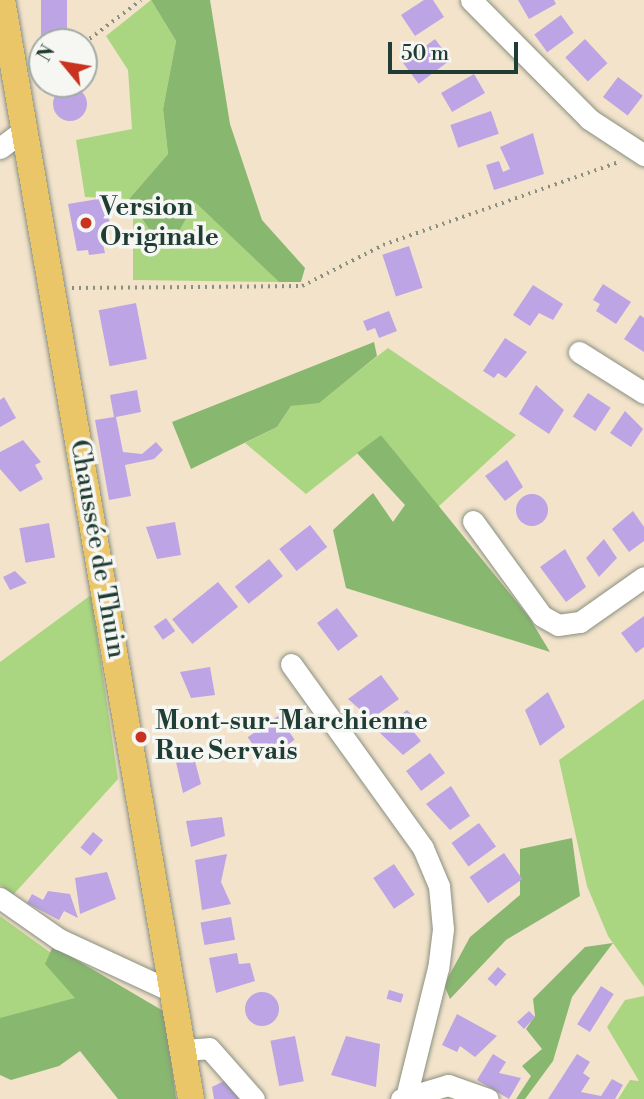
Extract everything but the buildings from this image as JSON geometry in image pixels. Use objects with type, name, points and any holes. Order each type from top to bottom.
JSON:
[{"type":"main road","name":"Chaussée de Thuin","points":[[2,0],[191,1099]]},
{"type":"street","points":[[471,0],[488,24],[589,119],[643,155]]},
{"type":"street","points":[[0,148],[24,130]]},
{"type":"street","points":[[579,352],[644,393]]},
{"type":"street","points":[[473,521],[536,608],[558,625],[580,622],[644,577]]},
{"type":"street","points":[[291,664],[423,848],[439,886],[443,929],[438,968],[404,1098]]},
{"type":"street","points":[[0,898],[59,939],[173,992]]},
{"type":"street","points":[[183,1050],[209,1048],[254,1099]]},
{"type":"street","points":[[404,1098],[448,1085],[488,1099]]},
{"type":"path","points":[[98,32],[141,0]]},
{"type":"path","points":[[52,288],[302,286],[383,246],[643,155]]},
{"type":"green space","points":[[151,0],[176,41],[163,109],[168,154],[129,199],[85,197],[76,140],[132,129],[128,70],[106,36]]},
{"type":"green space","points":[[151,0],[210,0],[230,124],[262,220],[305,268],[301,282],[279,282],[195,202],[178,233],[149,229],[129,199],[168,154],[163,109],[176,41]]},
{"type":"green space","points":[[195,201],[279,282],[133,280],[133,204],[149,229]]},
{"type":"green space","points":[[374,342],[377,356],[319,403],[291,406],[277,427],[191,469],[172,422]]},
{"type":"green space","points":[[388,348],[516,435],[437,508],[381,435],[306,494],[245,443],[277,427],[291,406],[319,402]]},
{"type":"green space","points":[[381,435],[529,617],[550,652],[346,588],[333,530],[373,493],[393,522],[405,505],[357,453]]},
{"type":"green space","points":[[91,595],[118,779],[13,895],[0,885],[0,662]]},
{"type":"green space","points":[[644,699],[644,987],[608,936],[587,886],[559,760]]},
{"type":"green space","points":[[572,838],[580,896],[506,940],[450,999],[444,985],[470,937],[520,895],[520,849]]},
{"type":"green space","points":[[0,916],[58,958],[98,1007],[0,1047]]},
{"type":"green space","points":[[613,943],[572,997],[553,1061],[525,1099],[516,1099],[531,1076],[522,1066],[542,1049],[526,1029],[535,1016],[533,999],[585,947]]},
{"type":"green space","points":[[53,946],[165,1012],[176,1099],[118,1099],[80,1051],[59,1066],[11,1080],[0,1075],[0,1018],[75,998],[45,964]]},
{"type":"green space","points":[[644,996],[644,1099],[618,1099],[630,1080],[639,1081],[607,1027],[625,1000]]},
{"type":"place","name":"Version Originale","points":[[86,223]]},
{"type":"place","name":"Mont-sur-Marchienne Rue Servais","points":[[141,737]]}]
